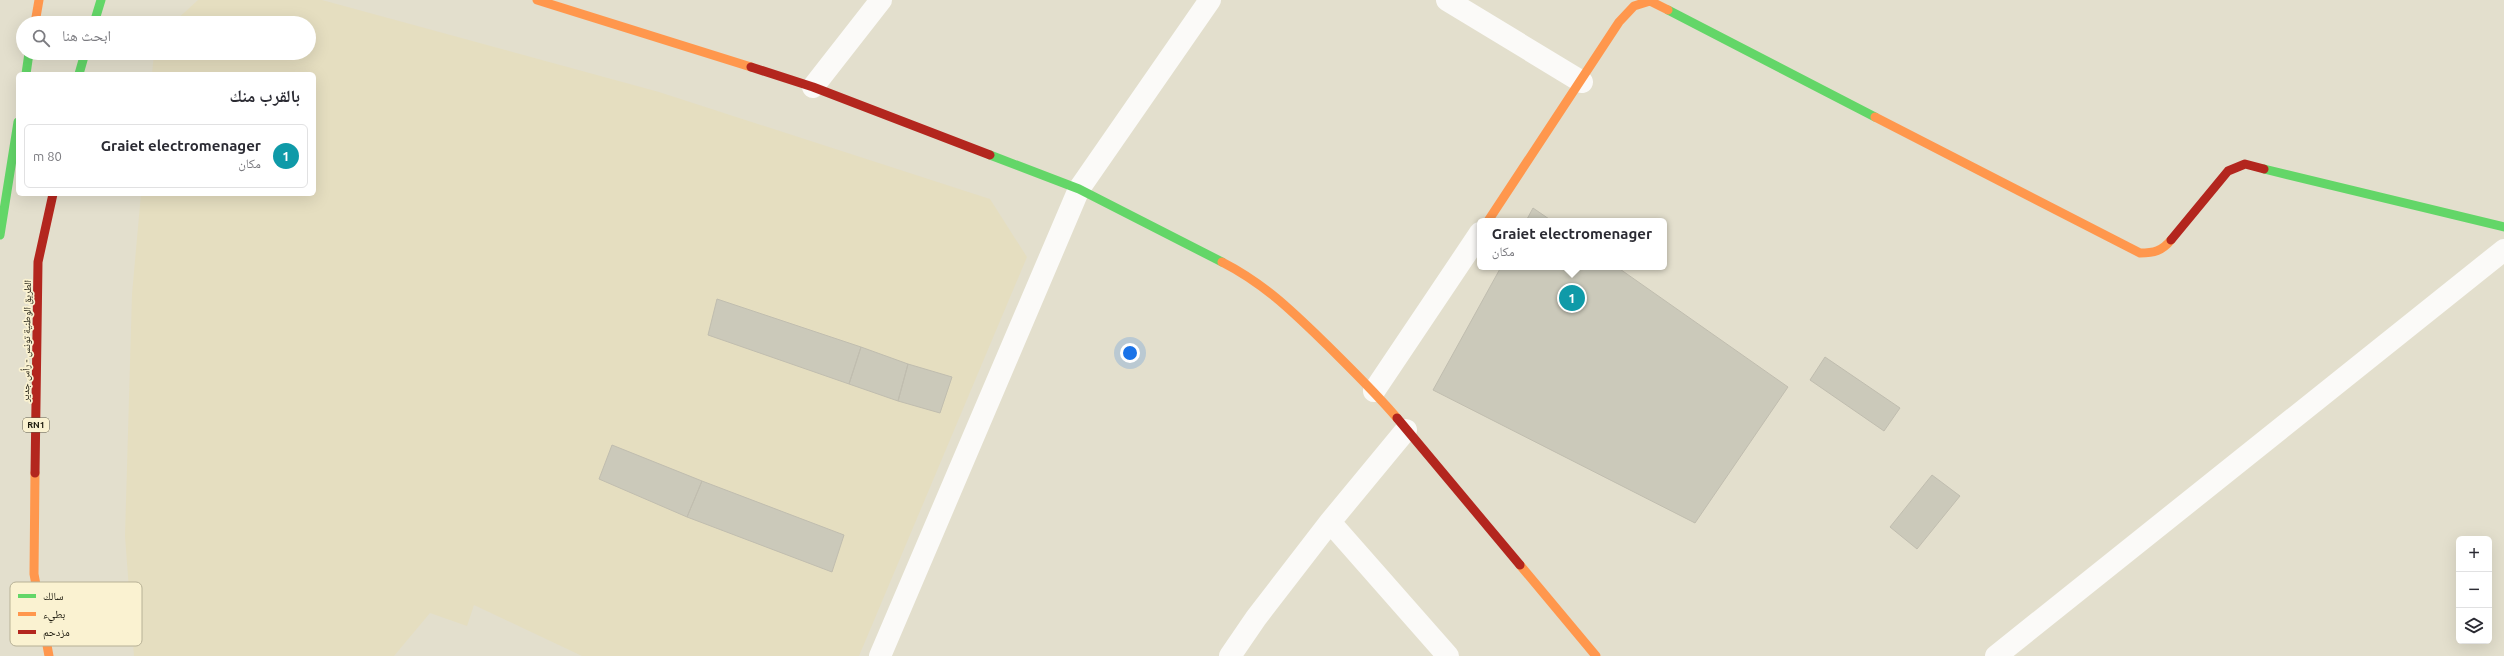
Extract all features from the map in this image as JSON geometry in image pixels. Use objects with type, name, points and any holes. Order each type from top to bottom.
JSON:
[{"type":"street","points":[[36,16],[39,0]]},
{"type":"street","points":[[96,16],[101,0]]},
{"type":"street","points":[[537,0],[813,87],[1079,188],[1250,276],[1287,306],[1374,391],[1596,656]]},
{"type":"street","points":[[813,87],[881,0]]},
{"type":"street","points":[[880,656],[1079,188],[1210,0]]},
{"type":"street","points":[[1447,0],[1582,82]]},
{"type":"street","points":[[1490,218],[1582,82],[1619,22],[1634,6],[1650,1],[2140,253],[2152,253],[2164,248],[2228,171],[2245,164],[2504,227]]},
{"type":"street","points":[[26,72],[28,60]]},
{"type":"street","points":[[80,72],[83,60]]},
{"type":"street","points":[[0,235],[16,135]]},
{"type":"street","name":"الطريق الوطنية تونس - رأس جدير","points":[[35,582],[34,574],[38,262],[53,196]]},
{"type":"street","points":[[1374,391],[1477,237]]},
{"type":"street","points":[[1996,656],[2504,250]]},
{"type":"street","points":[[1230,656],[1256,618],[1330,522],[1406,430]]},
{"type":"street","points":[[1330,522],[1448,656]]},
{"type":"street","name":"الطريق الوطنية تونس - رأس جدير","points":[[47,646],[49,656]]},
{"type":"shaded area","points":[[198,0],[322,0],[659,92],[990,199],[1027,257],[859,656],[582,656],[474,605],[467,626],[430,613],[394,656],[134,656],[133,646],[142,646],[142,582],[128,582],[125,536],[132,294],[141,196],[316,196],[316,72],[152,72],[153,60],[316,60],[316,16],[181,16]]},
{"type":"building","points":[[1533,208],[1548,218],[1528,218]]},
{"type":"building","points":[[1499,270],[1621,270],[1788,387],[1695,523],[1433,390]]},
{"type":"building","points":[[717,299],[861,347],[849,384],[708,335]]},
{"type":"building","points":[[861,347],[908,364],[898,401],[849,384]]},
{"type":"building","points":[[1825,357],[1900,408],[1884,431],[1810,380]]},
{"type":"building","points":[[908,364],[952,377],[940,413],[898,401]]},
{"type":"building","points":[[612,445],[702,481],[687,517],[599,479]]},
{"type":"building","points":[[1932,475],[1960,496],[1917,549],[1890,527]]},
{"type":"building","points":[[702,481],[844,535],[832,572],[687,517]]},
{"type":"traffic: fast","points":[[96,16],[101,0]]},
{"type":"traffic: fast","points":[[1668,10],[1875,117]]},
{"type":"traffic: fast","points":[[26,72],[28,60]]},
{"type":"traffic: fast","points":[[80,72],[83,60]]},
{"type":"traffic: fast","points":[[0,235],[16,135]]},
{"type":"traffic: fast","points":[[990,155],[1079,189],[1222,262]]},
{"type":"traffic: fast","points":[[2264,169],[2504,227]]},
{"type":"traffic: slow","points":[[36,16],[39,0]]},
{"type":"traffic: slow","points":[[537,0],[751,67]]},
{"type":"traffic: slow","points":[[1490,218],[1619,22],[1634,6],[1650,1],[1668,10]]},
{"type":"traffic: slow","points":[[1875,117],[2140,253],[2157,251],[2171,240]]},
{"type":"traffic: slow","points":[[1222,262],[1252,280],[1278,299],[1354,372],[1397,418]]},
{"type":"traffic: slow","points":[[35,473],[34,574],[35,582]]},
{"type":"traffic: slow","points":[[1520,565],[1596,656]]},
{"type":"traffic: slow","points":[[47,646],[49,656]]},
{"type":"traffic: jam","points":[[751,67],[813,87],[990,155]]},
{"type":"traffic: jam","points":[[2171,240],[2228,171],[2245,164],[2264,169]]},
{"type":"traffic: jam","points":[[35,473],[38,262],[53,196]]},
{"type":"traffic: jam","points":[[1397,418],[1520,565]]},
{"type":"place","name":"Graiet electromenager","points":[[1572,298]]}]
